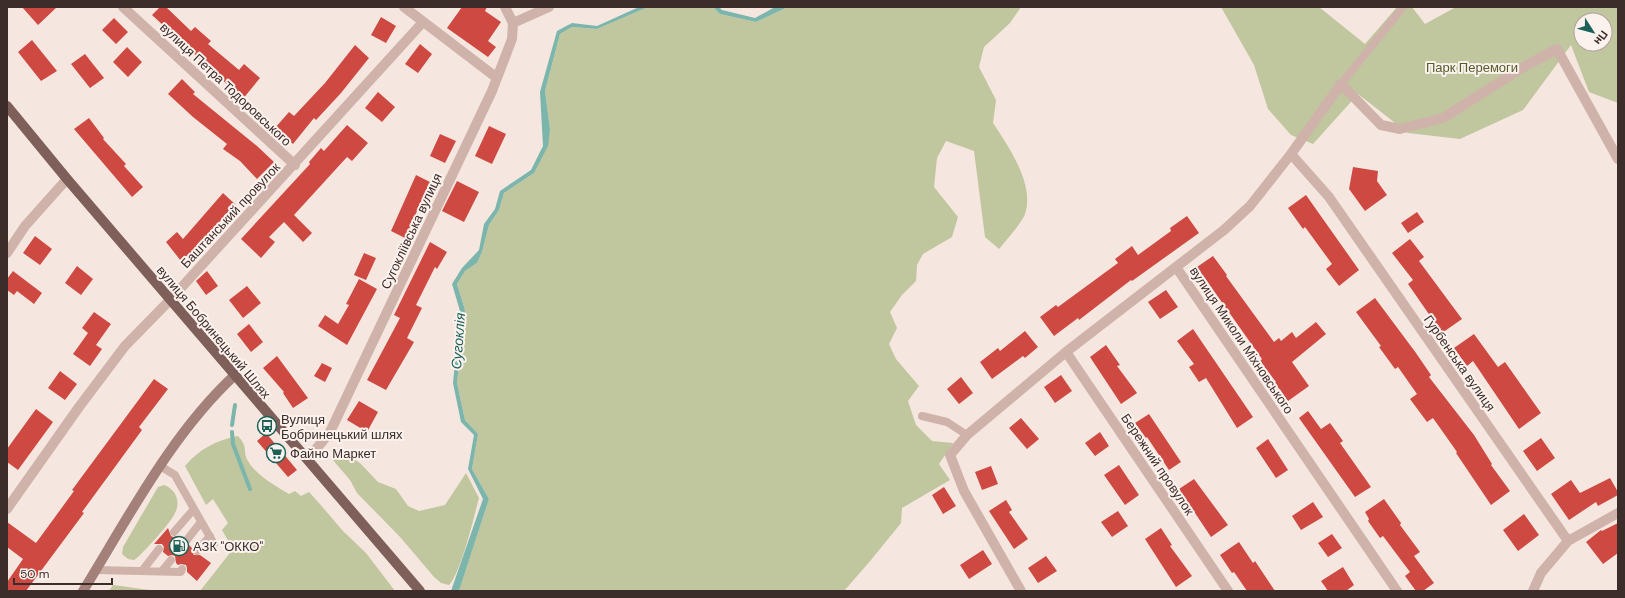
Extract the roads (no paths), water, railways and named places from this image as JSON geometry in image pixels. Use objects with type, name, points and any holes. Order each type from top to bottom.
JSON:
[{"type":"main road","name":"вулиця Бобринецький Шлях","points":[[7,106],[265,412],[308,459],[418,589]]},
{"type":"street","name":"вулиця Петра Тодоровського","points":[[123,7],[294,165]]},
{"type":"street","points":[[404,7],[497,78]]},
{"type":"street","points":[[505,7],[513,23],[549,7]]},
{"type":"street","name":"Баштанський провулок","points":[[7,509],[79,407],[125,346],[170,300],[423,22]]},
{"type":"street","name":"Сугокліївська вулиця","points":[[308,459],[330,432],[497,78],[512,39],[513,23]]},
{"type":"street","points":[[1176,267],[1224,230],[1250,206],[1291,154],[1341,84],[1381,125],[1400,129],[1442,118],[1527,65],[1557,49],[1618,159]]},
{"type":"street","name":"Гурбенська вулиця","points":[[1291,154],[1329,197],[1568,541]]},
{"type":"street","points":[[7,253],[25,226],[67,179]]},
{"type":"street","name":"вулиця Миколи Міхновського","points":[[1021,591],[964,490],[950,456],[967,435],[1066,352],[1176,267],[1397,591]]},
{"type":"street","name":"Бережний провулок","points":[[1066,352],[1228,591]]},
{"type":"street","points":[[83,591],[160,466],[205,404],[235,375]]},
{"type":"street","points":[[1533,591],[1541,573],[1568,541],[1618,513]]},
{"type":"lane","points":[[1341,84],[1403,7]]},
{"type":"lane","points":[[922,416],[947,422],[967,435]]},
{"type":"lane","points":[[160,466],[175,475],[212,540],[197,551]]},
{"type":"lane","points":[[174,532],[194,509]]},
{"type":"lane","points":[[186,541],[201,522]]},
{"type":"lane","points":[[142,571],[159,549]]},
{"type":"lane","points":[[162,571],[171,560]]},
{"type":"lane","points":[[96,570],[181,572],[182,570]]},
{"type":"water","name":"Сугоклія","points":[[639,7],[648,7],[597,29],[572,27],[560,34],[545,91],[550,129],[548,146],[534,173],[504,193],[499,210],[489,225],[482,252],[477,263],[465,271],[457,284],[465,310],[457,383],[465,420],[478,434],[472,469],[489,499],[459,591],[451,591],[483,499],[468,469],[474,435],[461,422],[453,383],[460,311],[452,284],[462,268],[479,250],[484,224],[495,209],[500,191],[531,170],[543,146],[540,92],[557,31],[572,23],[597,26]]},
{"type":"water","points":[[713,7],[719,7],[722,10],[755,18],[775,7],[788,7],[756,22],[720,14]]},
{"type":"waterway","points":[[232,425],[235,405]]},
{"type":"waterway","points":[[232,432],[233,444],[250,489]]},
{"type":"place","name":"Вулиця Бобринецький шлях","points":[[267,426]]},
{"type":"place","name":"Файно Маркет","points":[[276,453]]},
{"type":"place","name":"АЗК \"ОККО\"","points":[[179,546]]},
{"type":"park label","name":"Парк Перемоги","points":[[1472,67]]}]
